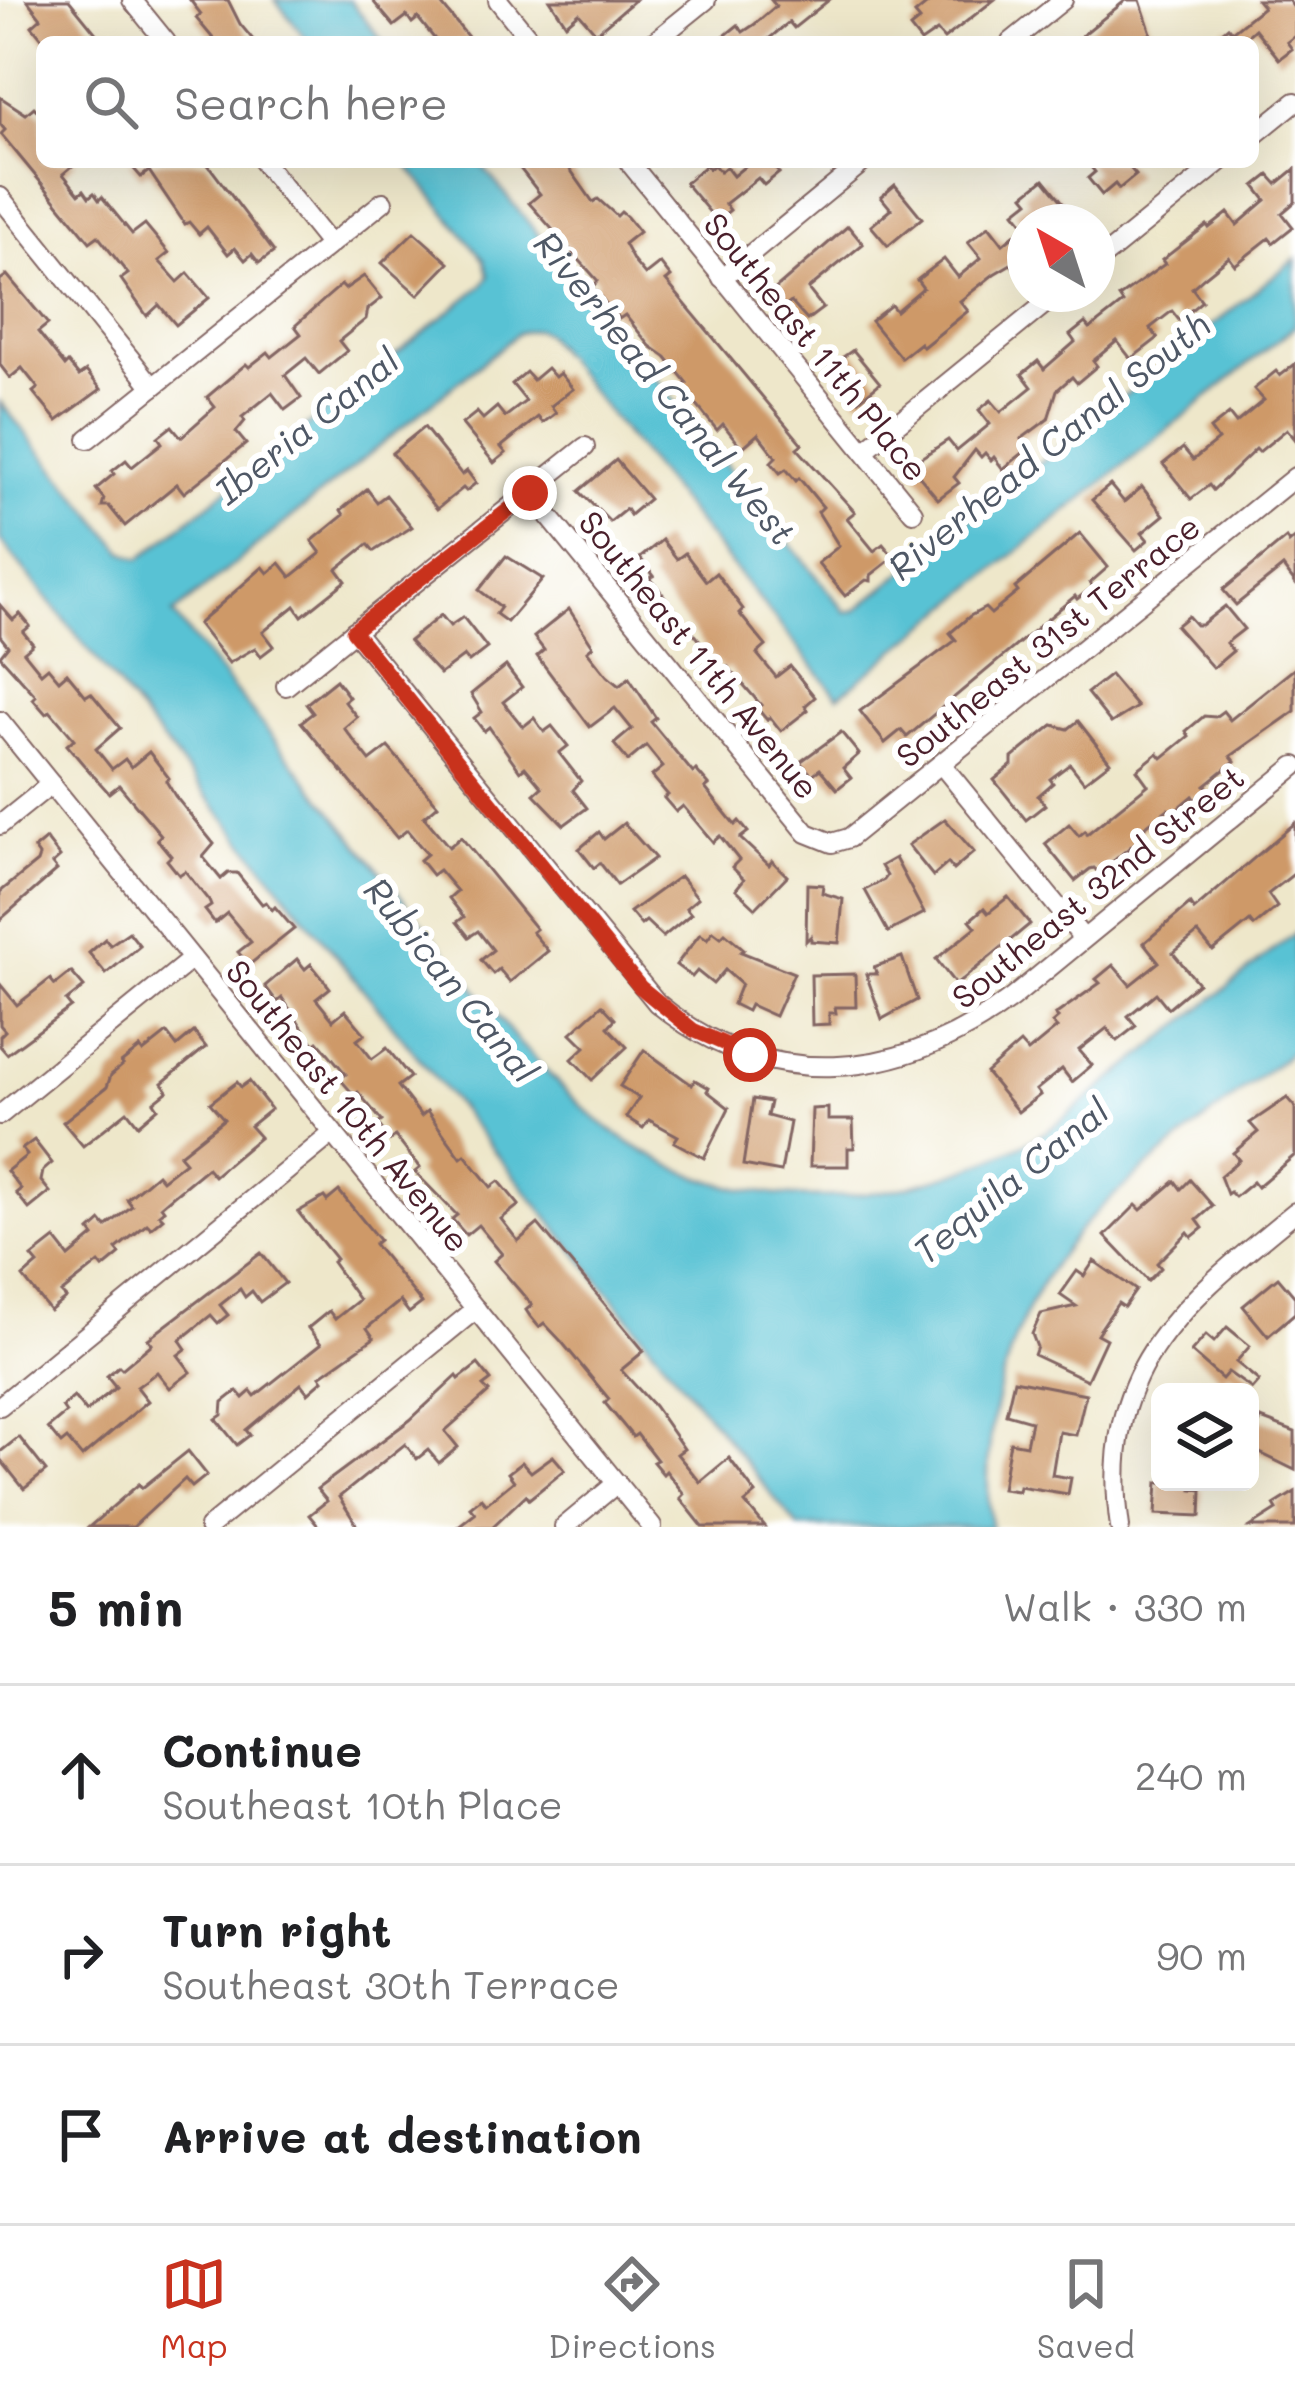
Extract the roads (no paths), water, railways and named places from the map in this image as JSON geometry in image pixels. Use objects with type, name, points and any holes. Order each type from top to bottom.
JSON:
[{"type":"street","points":[[132,0],[161,36]]},
{"type":"street","points":[[498,0],[527,36]]},
{"type":"street","points":[[661,36],[706,0]]},
{"type":"street","points":[[1018,36],[1063,0]]},
{"type":"street","points":[[1259,131],[1295,102]]},
{"type":"street","points":[[268,168],[329,244]]},
{"type":"street","name":"Southeast 11th Place","points":[[634,168],[913,512]]},
{"type":"street","points":[[722,278],[856,168]]},
{"type":"street","points":[[1115,247],[1213,168]]},
{"type":"street","points":[[0,196],[153,387]]},
{"type":"street","points":[[88,439],[382,202]]},
{"type":"street","points":[[864,451],[1036,312]]},
{"type":"street","points":[[286,686],[585,447]]},
{"type":"street","name":"Southeast 31st Terrace","points":[[832,843],[850,838],[1295,477]]},
{"type":"street","name":"Southeast 11th Avenue","points":[[530,493],[807,833],[832,843]]},
{"type":"street","name":"Southeast 32nd Street","points":[[353,631],[640,987],[674,1017],[712,1040],[791,1064],[842,1067],[886,1061],[928,1048],[993,1012],[1295,766]]},
{"type":"street","name":"Southeast 10th Avenue","points":[[0,721],[652,1527]]},
{"type":"street","points":[[942,765],[1083,938]]},
{"type":"street","points":[[0,825],[51,784]]},
{"type":"street","points":[[0,1115],[192,958]]},
{"type":"street","points":[[0,1406],[333,1133]]},
{"type":"street","points":[[1120,1527],[1115,1498],[1117,1452],[1128,1400],[1156,1342],[1205,1287],[1295,1212]]},
{"type":"street","points":[[209,1527],[476,1310]]},
{"type":"street","points":[[564,1527],[617,1483]]},
{"type":"water","points":[[275,0],[350,0],[378,36],[304,36]]},
{"type":"water","points":[[410,168],[484,168],[846,612],[856,610],[1295,259],[1295,326],[838,697],[544,333],[536,329],[518,333],[173,614],[520,1044],[599,1121],[652,1156],[707,1179],[763,1193],[821,1197],[880,1192],[937,1179],[994,1158],[1049,1130],[1295,933],[1295,1049],[1109,1200],[1078,1232],[1029,1308],[1011,1350],[990,1438],[991,1527],[798,1527],[0,540],[0,402],[123,551],[140,559],[483,285],[489,276],[484,260]]},
{"type":"water label","name":"Riverhead Canal West","points":[[666,387]]},
{"type":"water label","name":"Iberia Canal","points":[[306,425]]},
{"type":"water label","name":"Riverhead Canal South","points":[[1048,445]]},
{"type":"water label","name":"Rubican Canal","points":[[452,979]]},
{"type":"water label","name":"Tequila Canal","points":[[1010,1180]]}]
